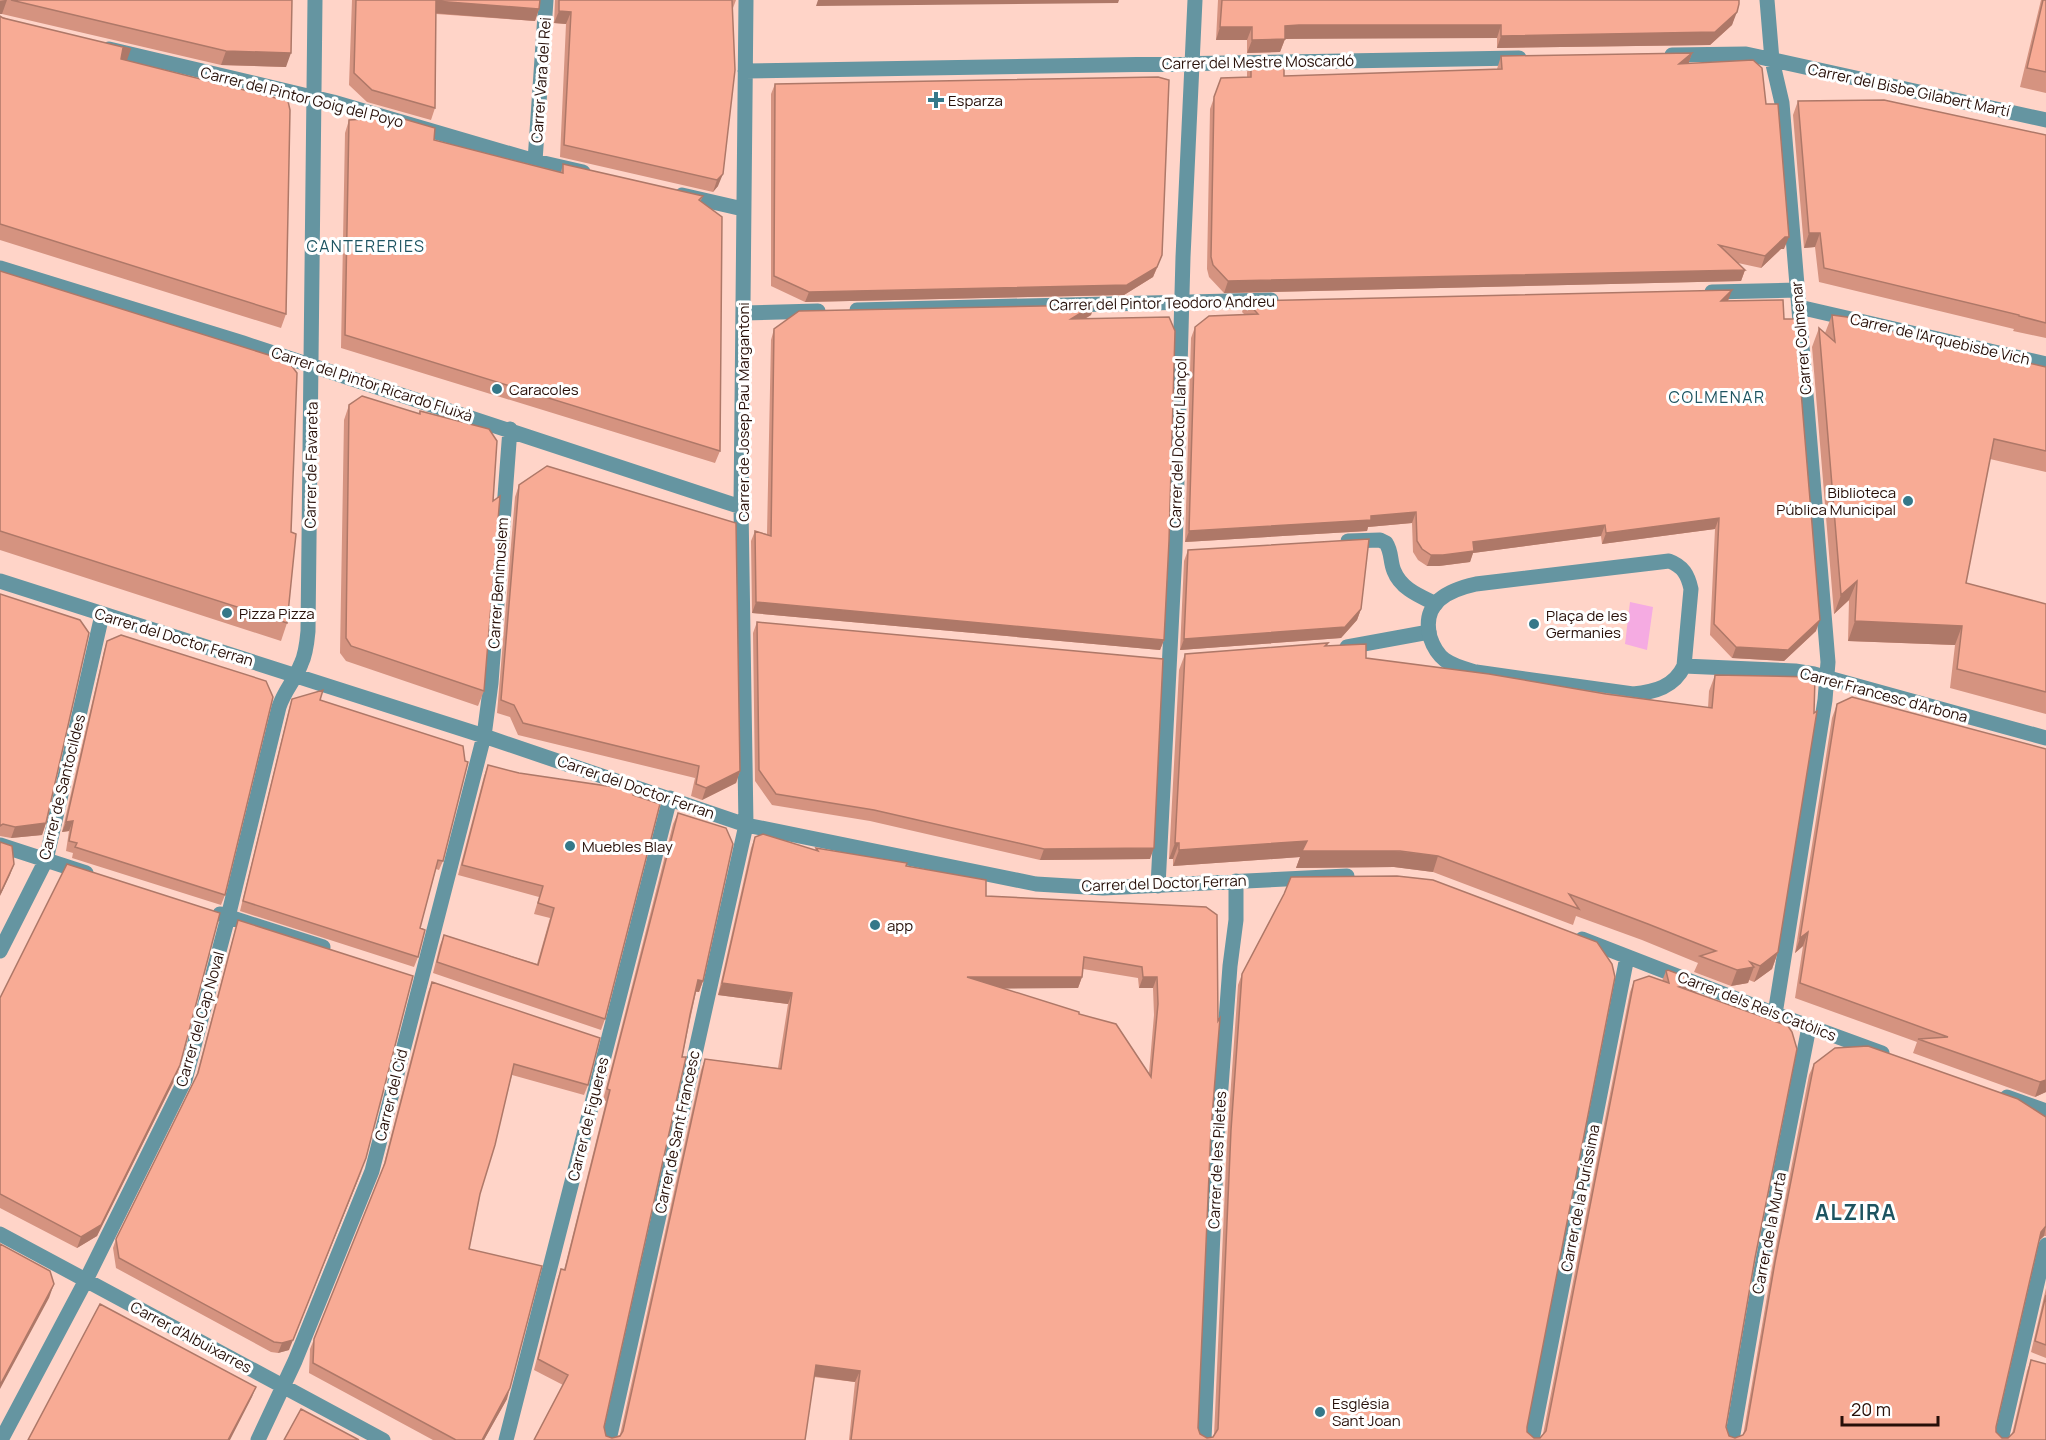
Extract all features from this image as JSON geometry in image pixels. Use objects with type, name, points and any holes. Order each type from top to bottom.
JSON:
[{"type":"street","name":"Carrer de Favareta","points":[[295,675],[304,653],[308,631],[313,365],[315,0]]},
{"type":"street","name":"Carrer Vara del Rei","points":[[535,161],[546,0]]},
{"type":"street","name":"Carrer de Josep Pau Margantoni","points":[[746,0],[741,507],[750,622],[746,825]]},
{"type":"street","name":"Carrer del Doctor Llançol","points":[[1158,886],[1170,660],[1180,552],[1182,302],[1195,0]]},
{"type":"street","name":"Carrer Colmenar","points":[[1767,0],[1772,60],[1782,103],[1828,678]]},
{"type":"street","name":"Carrer del Pintor Goig del Poyo","points":[[93,45],[313,98],[535,161],[593,174]]},
{"type":"street","points":[[1652,56],[1746,54],[1772,60]]},
{"type":"street","name":"Carrer del Mestre Moscardó","points":[[745,71],[1534,57]]},
{"type":"street","name":"Carrer del Bisbe Gilabert Martí","points":[[1772,60],[2046,120]]},
{"type":"street","points":[[662,190],[743,209]]},
{"type":"street","name":"Carrer del Pintor Ricardo Fluixà","points":[[0,268],[313,365],[741,507]]},
{"type":"street","points":[[1702,292],[1797,290]]},
{"type":"street","name":"Carrer del Pintor Teodoro Andreu","points":[[743,313],[1288,300]]},
{"type":"street","name":"Carrer de l'Arquebisbe Vich","points":[[1799,307],[2046,364]]},
{"type":"street","name":"Carrer Benimuslem","points":[[484,736],[491,683],[510,429]]},
{"type":"street","points":[[1328,543],[1383,541],[1389,548],[1394,571],[1401,583],[1436,604]]},
{"type":"street","points":[[1669,561],[1684,570],[1689,579],[1684,666],[1674,681],[1657,691],[1634,694],[1602,691],[1476,672],[1458,667],[1436,652],[1429,632],[1431,609],[1450,592],[1476,584],[1669,561]]},
{"type":"street","name":"Carrer del Doctor Ferran","points":[[0,581],[484,736],[746,825],[1036,884],[1103,888],[1367,876]]},
{"type":"street","name":"Carrer de Santocildes","points":[[0,951],[46,860],[102,615]]},
{"type":"street","points":[[1327,649],[1359,646],[1429,632]]},
{"type":"street","name":"Carrer Francesc d'Arbona","points":[[1684,666],[1795,671],[2046,738]]},
{"type":"street","name":"Carrer del Cap Noval","points":[[1,1440],[86,1280],[185,1080],[228,917],[279,707],[295,675]]},
{"type":"street","points":[[1774,1014],[1828,678]]},
{"type":"street","name":"Carrer del Cid","points":[[258,1440],[284,1387],[372,1172],[484,736]]},
{"type":"street","name":"Carrer de Figueres","points":[[506,1440],[600,1039],[670,798]]},
{"type":"street","name":"Carrer de Sant Francesc","points":[[609,1440],[746,825]]},
{"type":"street","points":[[0,845],[103,878]]},
{"type":"street","name":"Carrer de les Piletes","points":[[1204,1440],[1217,1141],[1230,966],[1236,920],[1236,881]]},
{"type":"street","points":[[205,910],[338,952]]},
{"type":"street","name":"Carrer dels Reis Catòlics","points":[[1573,935],[1774,1014],[1896,1058]]},
{"type":"street","name":"Carrer de la Puríssima","points":[[1532,1440],[1627,957]]},
{"type":"street","name":"Carrer de la Murta","points":[[1732,1440],[1761,1271],[1809,1027]]},
{"type":"street","points":[[1994,1092],[2046,1111]]},
{"type":"street","name":"Carrer d'Albuixarres","points":[[0,1234],[383,1440]]},
{"type":"street","points":[[2001,1440],[2046,1245]]},
{"type":"street","points":[[2019,1359],[2037,1364]]},
{"type":"shaded area","points":[[1630,602],[1653,607],[1647,650],[1625,644]]},
{"type":"building","points":[[11,0],[292,0],[291,53],[226,51]]},
{"type":"building","points":[[356,0],[540,0],[539,9],[436,1],[435,108],[372,90],[354,73]]},
{"type":"building","points":[[559,0],[732,0],[735,70],[723,174],[717,180],[564,145],[571,12],[559,11]]},
{"type":"building","points":[[1222,0],[1739,0],[1739,4],[1737,12],[1715,32],[1501,36],[1501,25],[1299,25],[1285,26],[1285,39],[1252,40],[1252,27],[1220,27]]},
{"type":"building","points":[[2043,0],[2046,0],[2046,72],[2027,68]]},
{"type":"building","points":[[0,16],[131,49],[123,48],[121,59],[288,101],[290,110],[286,314],[0,224]]},
{"type":"building","points":[[1692,53],[1679,64],[1753,60],[1762,68],[1766,104],[1778,104],[1789,237],[1785,237],[1765,256],[1719,245],[1745,270],[1228,281],[1213,265],[1211,257],[1214,97],[1221,78],[1251,77],[1251,60],[1284,60],[1284,76],[1502,69],[1501,56]]},
{"type":"building","points":[[1158,77],[1169,80],[1162,255],[1157,267],[1127,285],[809,292],[774,276],[775,84]]},
{"type":"building","points":[[1884,100],[2046,135],[2046,323],[1824,268],[1820,233],[1809,233],[1798,101]]},
{"type":"building","points":[[397,117],[435,128],[434,140],[563,173],[563,164],[703,196],[699,200],[722,217],[720,451],[345,335],[349,120]]},
{"type":"building","points":[[0,271],[288,361],[297,373],[291,532],[296,534],[287,623],[0,531]]},
{"type":"building","points":[[1732,290],[1721,301],[1783,300],[1784,319],[1795,319],[1820,620],[1788,650],[1736,647],[1714,624],[1719,518],[1606,533],[1605,525],[1473,542],[1474,551],[1443,555],[1431,555],[1422,549],[1417,541],[1416,512],[1371,516],[1371,520],[1189,531],[1195,327],[1209,316],[1258,314],[1246,301]]},
{"type":"building","points":[[1094,305],[1071,319],[1169,317],[1175,331],[1164,640],[756,602],[755,531],[771,536],[774,329],[799,311]]},
{"type":"building","points":[[1832,315],[1877,321],[1877,328],[2046,367],[2046,451],[1994,439],[1966,583],[2046,604],[2046,692],[1957,669],[1962,626],[1855,621],[1857,581],[1841,595],[1819,328],[1835,342]]},
{"type":"building","points":[[362,396],[420,414],[420,411],[489,429],[497,441],[493,501],[500,496],[484,691],[351,646],[346,638],[349,405]]},
{"type":"building","points":[[547,466],[736,523],[740,771],[706,788],[696,784],[699,766],[523,723],[514,705],[501,700],[519,485]]},
{"type":"building","points":[[1369,539],[1361,609],[1345,627],[1184,639],[1188,550]]},
{"type":"building","points":[[0,594],[80,620],[89,633],[46,823],[15,827],[3,824],[0,826]]},
{"type":"building","points":[[757,622],[1163,659],[1154,848],[1044,849],[874,810],[776,794],[759,770]]},
{"type":"building","points":[[121,635],[266,681],[273,697],[225,895],[75,847],[77,843],[69,841],[73,821],[66,822],[107,641]]},
{"type":"building","points":[[1328,643],[1325,646],[1366,644],[1366,658],[1712,708],[1715,675],[1815,677],[1814,713],[1817,711],[1778,952],[1760,966],[1750,962],[1754,967],[1737,970],[1700,956],[1716,951],[1648,924],[1569,894],[1579,909],[1438,856],[1400,851],[1302,851],[1307,841],[1179,850],[1179,843],[1175,843],[1185,654]]},
{"type":"building","points":[[323,690],[320,700],[463,746],[465,761],[468,762],[443,861],[438,860],[420,928],[425,930],[418,957],[243,901],[292,699]]},
{"type":"building","points":[[1852,697],[2046,749],[2046,1080],[2040,1082],[1918,1039],[1948,1037],[1800,983],[1808,932],[1800,938],[1837,704]]},
{"type":"building","points":[[488,765],[519,773],[634,790],[633,795],[660,804],[605,1019],[437,962],[444,935],[538,965],[554,908],[538,903],[543,886],[462,865]]},
{"type":"building","points":[[678,813],[726,828],[733,844],[703,981],[698,980],[690,1015],[682,1057],[686,1057],[604,1427],[606,1436],[612,1438],[620,1436],[623,1431],[705,1059],[781,1069],[792,993],[722,983],[755,837],[763,834],[818,851],[816,848],[907,863],[906,866],[986,880],[986,896],[1206,907],[1217,915],[1218,1021],[1220,1018],[1211,1129],[1198,1428],[1200,1434],[1207,1438],[1213,1437],[1218,1429],[1231,1130],[1242,974],[1291,877],[1397,876],[1433,880],[1597,942],[1612,964],[1615,977],[1527,1432],[1534,1438],[1540,1438],[1546,1431],[1634,981],[1649,976],[1669,983],[1666,971],[1668,970],[1700,982],[1679,987],[1788,1026],[1797,1049],[1755,1258],[1726,1427],[1729,1436],[1735,1438],[1743,1435],[1746,1430],[1775,1262],[1814,1064],[1835,1048],[1868,1046],[2018,1099],[2046,1117],[2046,1226],[2041,1232],[1996,1432],[2002,1438],[2008,1438],[2014,1432],[2031,1360],[2046,1364],[2046,1440],[851,1440],[860,1371],[816,1365],[805,1440],[534,1440],[568,1375],[538,1359],[561,1269],[565,1270],[610,1090],[607,1089]],"holes":[[[1084,957],[1142,967],[1143,977],[1157,977],[1158,1004],[1151,1077],[1116,1024],[967,977],[1082,977]]]},
{"type":"building","points":[[0,842],[12,846],[14,864],[0,894]]},
{"type":"building","points":[[67,864],[220,913],[180,1065],[101,1225],[81,1237],[0,1194],[0,998]]},
{"type":"building","points":[[238,920],[413,976],[366,1158],[293,1340],[282,1343],[274,1342],[119,1258],[116,1239],[198,1073]]},
{"type":"building","points":[[432,982],[600,1038],[588,1085],[514,1064],[495,1145],[480,1194],[469,1249],[542,1266],[510,1388],[482,1440],[456,1440],[313,1363],[314,1339],[385,1163]]},
{"type":"building","points":[[0,1244],[50,1271],[54,1284],[0,1385]]},
{"type":"building","points":[[2046,1295],[2046,1345],[2035,1341]]},
{"type":"building","points":[[100,1304],[256,1387],[228,1440],[28,1440]]},
{"type":"building","points":[[301,1409],[359,1440],[284,1440]]},
{"type":"place","name":"Esparza","points":[[936,100]]},
{"type":"place","name":"Caracoles","points":[[497,389]]},
{"type":"place","name":"Biblioteca Pública Municipal","points":[[1908,501]]},
{"type":"place","name":"Pizza Pizza","points":[[227,613]]},
{"type":"place","name":"Plaça de les Germanies","points":[[1534,624]]},
{"type":"place","name":"Muebles Blay","points":[[570,846]]},
{"type":"place","name":"app","points":[[875,925]]},
{"type":"place","name":"Església Sant Joan","points":[[1320,1412]]},
{"type":"district","name":"CANTERERIES","points":[[366,246]]},
{"type":"district","name":"COLMENAR","points":[[1717,397]]},
{"type":"district","name":"ALZIRA","points":[[1856,1212]]}]
